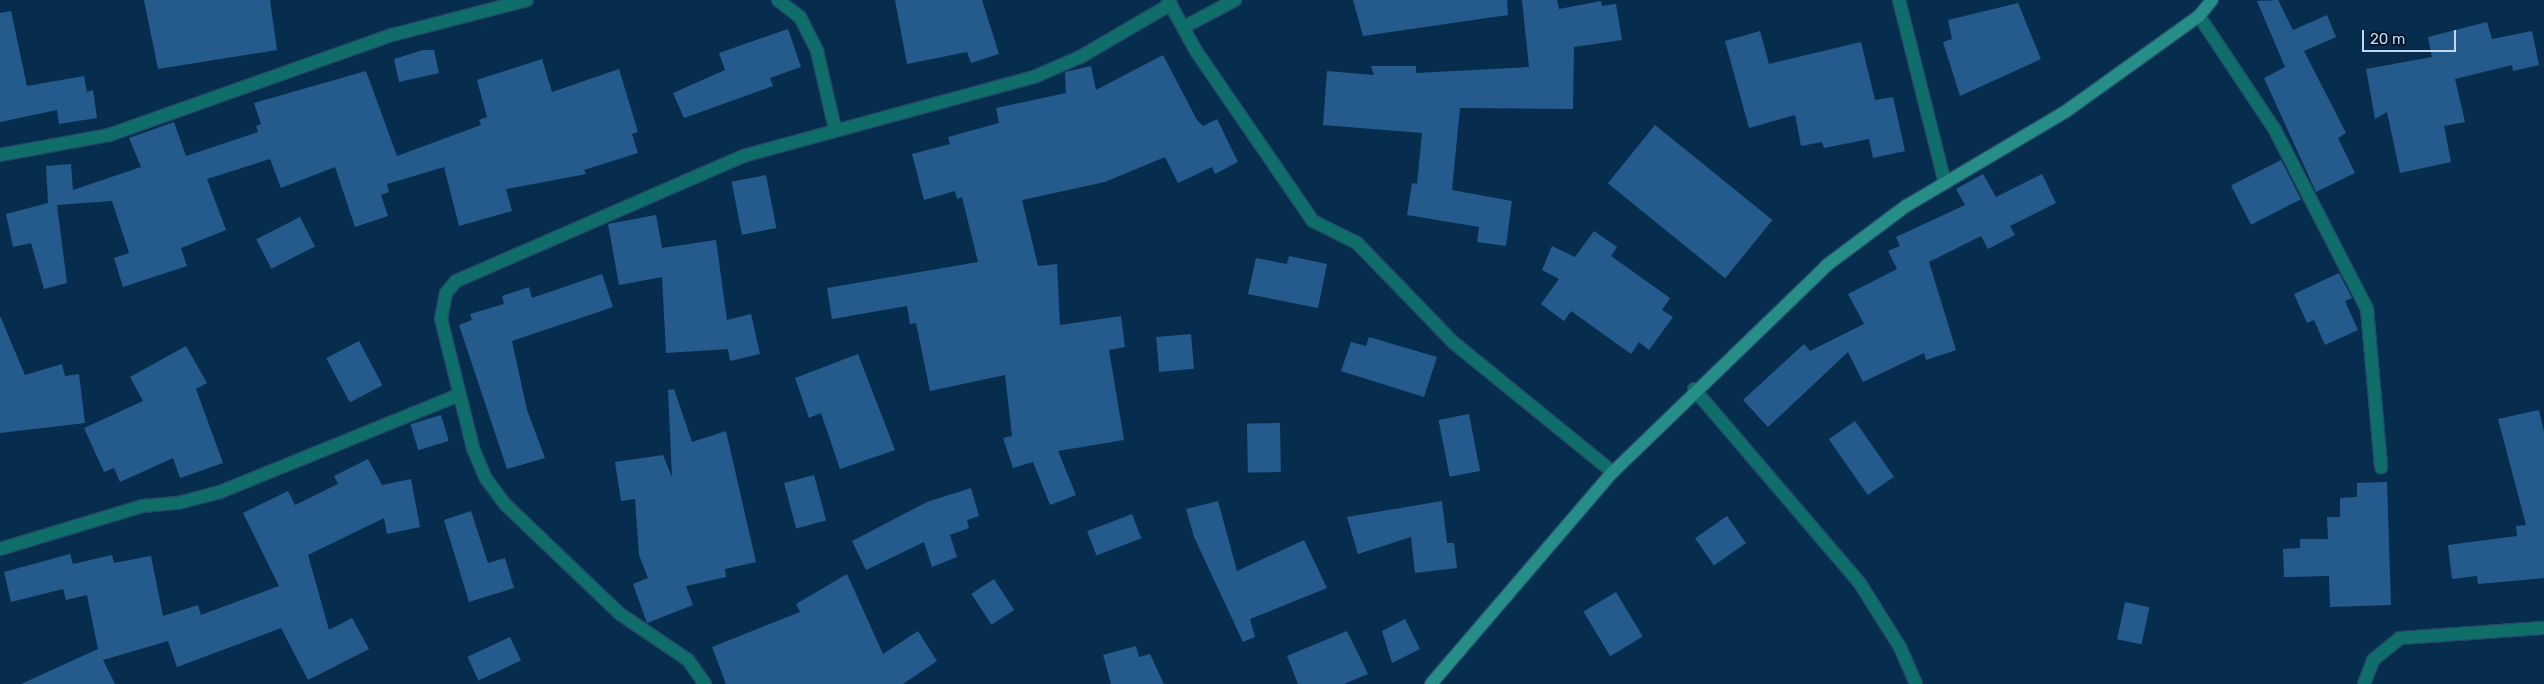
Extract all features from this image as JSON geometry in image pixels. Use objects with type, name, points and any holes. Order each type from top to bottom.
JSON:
[{"type":"street","points":[[0,155],[109,135],[392,35],[527,0]]},
{"type":"street","points":[[778,0],[800,17],[817,51],[835,129]]},
{"type":"street","points":[[1184,27],[1235,0]]},
{"type":"street","points":[[1899,0],[1945,183]]},
{"type":"street","points":[[1431,684],[1613,472],[1694,389],[1827,266],[1906,206],[2065,112],[2199,16],[2212,0]]},
{"type":"street","points":[[705,684],[688,660],[620,614],[505,504],[486,479],[473,448],[459,395],[441,306],[456,281],[743,156],[835,129],[1034,77],[1082,56],[1170,2],[1184,27],[1313,221],[1358,243],[1454,343],[1613,472]]},
{"type":"street","points":[[2199,16],[2274,130],[2367,309],[2381,467]]},
{"type":"street","points":[[1694,389],[1859,582],[1900,647],[1916,684]]},
{"type":"street","points":[[0,549],[142,506],[178,503],[220,492],[459,395]]},
{"type":"street","points":[[2364,684],[2373,660],[2400,638],[2544,628]]},
{"type":"building","points":[[144,0],[270,0],[277,50],[158,69]]},
{"type":"building","points":[[895,0],[982,0],[999,54],[971,63],[967,52],[907,64]]},
{"type":"building","points":[[1353,0],[1507,0],[1508,15],[1363,36]]},
{"type":"building","points":[[1522,0],[1557,0],[1559,9],[1601,1],[1602,6],[1616,4],[1622,40],[1574,47],[1573,109],[1460,108],[1452,190],[1512,201],[1506,246],[1477,242],[1479,227],[1407,215],[1412,183],[1417,184],[1422,133],[1323,125],[1327,71],[1374,75],[1371,66],[1416,66],[1416,73],[1529,67]]},
{"type":"building","points":[[2278,0],[2293,30],[2327,15],[2336,37],[2304,51],[2346,133],[2338,138],[2355,173],[2316,192],[2264,78],[2285,67],[2257,1]]},
{"type":"building","points":[[2018,3],[2041,59],[1960,96],[1943,42],[1952,39],[1948,20]]},
{"type":"building","points":[[11,11],[27,86],[84,76],[87,92],[93,90],[97,118],[59,124],[57,110],[0,122],[0,13]]},
{"type":"building","points":[[2487,22],[2492,39],[2532,31],[2539,65],[2513,71],[2512,65],[2455,79],[2465,122],[2444,126],[2451,162],[2400,173],[2387,112],[2375,119],[2366,69],[2432,57],[2428,37]]},
{"type":"building","points":[[788,29],[801,67],[770,78],[773,86],[684,118],[673,93],[725,70],[719,53]]},
{"type":"building","points":[[1760,31],[1769,64],[1861,42],[1875,100],[1893,97],[1905,151],[1873,158],[1869,139],[1824,148],[1822,142],[1801,146],[1795,115],[1749,128],[1725,41]]},
{"type":"building","points":[[423,50],[434,50],[439,73],[399,82],[394,59]]},
{"type":"building","points":[[1163,55],[1197,120],[1203,126],[1217,119],[1238,162],[1215,174],[1212,167],[1178,183],[1165,157],[1105,182],[1022,200],[1038,266],[1057,264],[1060,325],[1121,316],[1125,347],[1109,350],[1124,440],[1058,451],[1076,495],[1050,505],[1033,462],[1013,468],[1003,438],[1012,436],[1005,375],[930,391],[916,323],[910,324],[907,306],[832,319],[827,288],[978,262],[962,197],[957,199],[955,191],[924,200],[912,154],[950,144],[948,137],[999,123],[996,108],[1066,93],[1065,72],[1091,66],[1096,90]]},
{"type":"building","points":[[542,59],[552,92],[619,69],[638,132],[632,134],[638,153],[584,170],[586,174],[506,189],[512,211],[459,226],[444,167],[387,184],[389,192],[381,195],[388,216],[355,227],[335,167],[281,188],[270,159],[207,179],[226,230],[181,248],[187,266],[123,287],[114,258],[129,253],[112,201],[57,205],[67,283],[44,289],[31,243],[13,247],[6,214],[48,203],[46,166],[71,164],[73,190],[141,167],[129,138],[174,122],[186,156],[258,132],[256,126],[261,124],[254,103],[366,71],[397,156],[481,125],[479,120],[487,117],[477,80]]},
{"type":"building","points":[[1655,125],[1772,220],[1725,278],[1608,183]]},
{"type":"building","points":[[2281,160],[2301,199],[2251,225],[2231,185]]},
{"type":"building","points":[[1983,174],[1996,197],[2042,174],[2056,203],[2010,226],[2015,235],[1988,249],[1981,236],[1929,262],[1956,350],[1926,360],[1924,353],[1863,382],[1848,352],[1768,427],[1743,400],[1804,344],[1810,351],[1864,324],[1848,294],[1897,269],[1888,251],[1900,246],[1896,237],[1965,205],[1956,189]]},
{"type":"building","points":[[766,175],[776,228],[742,235],[732,182]]},
{"type":"building","points":[[656,215],[662,248],[716,240],[727,320],[751,314],[760,354],[730,361],[728,349],[666,353],[662,277],[619,285],[608,224]]},
{"type":"building","points":[[300,217],[315,246],[271,269],[256,239]]},
{"type":"building","points":[[1594,231],[1617,247],[1611,256],[1670,298],[1662,310],[1673,317],[1649,350],[1639,342],[1631,354],[1571,311],[1564,321],[1541,304],[1559,279],[1542,270],[1552,246],[1575,257]]},
{"type":"building","points":[[1289,256],[1327,264],[1318,308],[1248,294],[1256,258],[1287,264]]},
{"type":"building","points":[[2339,273],[2352,298],[2345,301],[2358,330],[2325,345],[2314,320],[2307,323],[2294,294]]},
{"type":"building","points":[[602,274],[613,307],[512,341],[527,410],[545,458],[507,469],[459,325],[472,320],[470,314],[504,304],[502,296],[529,287],[532,298]]},
{"type":"building","points":[[0,316],[25,375],[62,364],[65,376],[79,374],[85,423],[0,433]]},
{"type":"building","points":[[1191,334],[1194,369],[1159,372],[1156,337]]},
{"type":"building","points":[[1369,337],[1437,357],[1424,397],[1341,371],[1351,342],[1366,346]]},
{"type":"building","points":[[359,341],[382,385],[350,403],[326,358]]},
{"type":"building","points":[[186,346],[207,383],[196,389],[223,463],[180,478],[173,458],[120,482],[114,468],[104,472],[84,428],[143,401],[130,377]]},
{"type":"building","points":[[858,354],[895,450],[840,469],[821,413],[809,418],[795,378]]},
{"type":"building","points":[[674,389],[692,442],[726,431],[756,562],[725,569],[726,577],[686,586],[693,605],[647,623],[633,584],[648,578],[639,555],[635,499],[621,501],[615,462],[663,455],[672,477],[668,390]]},
{"type":"building","points":[[2539,410],[2544,432],[2544,578],[2478,584],[2477,576],[2452,579],[2448,545],[2517,536],[2516,526],[2526,525],[2498,419]]},
{"type":"building","points":[[1469,414],[1480,471],[1450,477],[1439,420]]},
{"type":"building","points":[[441,415],[449,441],[418,450],[410,424]]},
{"type":"building","points":[[1855,421],[1894,477],[1868,495],[1829,439]]},
{"type":"building","points":[[1280,423],[1281,472],[1248,473],[1247,424]]},
{"type":"building","points":[[368,459],[382,485],[411,479],[420,527],[387,534],[384,518],[308,555],[329,630],[352,618],[369,649],[308,680],[281,628],[177,667],[168,641],[103,660],[115,684],[21,684],[98,649],[87,595],[66,600],[63,589],[11,602],[4,572],[70,554],[73,564],[112,555],[114,563],[151,556],[163,616],[198,605],[201,615],[279,586],[243,513],[288,491],[295,505],[338,484],[334,476]]},
{"type":"building","points":[[814,475],[826,520],[796,528],[784,483]]},
{"type":"building","points":[[2387,482],[2391,605],[2330,607],[2329,576],[2284,577],[2283,549],[2300,548],[2300,539],[2328,539],[2327,517],[2340,517],[2340,498],[2357,497],[2357,483]]},
{"type":"building","points":[[971,488],[979,516],[967,520],[969,528],[950,535],[957,557],[932,567],[924,542],[866,570],[852,541],[927,502]]},
{"type":"building","points":[[1218,501],[1237,571],[1304,540],[1327,588],[1250,619],[1255,637],[1243,642],[1194,537],[1186,509]]},
{"type":"building","points":[[1442,501],[1447,543],[1454,543],[1457,568],[1415,573],[1411,537],[1358,554],[1347,517]]},
{"type":"building","points":[[471,511],[488,563],[505,558],[514,588],[469,602],[444,520]]},
{"type":"building","points":[[1132,514],[1141,538],[1097,555],[1087,531]]},
{"type":"building","points":[[1727,516],[1746,543],[1714,565],[1695,538]]},
{"type":"building","points":[[847,574],[883,654],[918,631],[937,661],[903,684],[726,684],[712,647],[800,612],[796,604]]},
{"type":"building","points":[[994,579],[1014,610],[992,625],[971,594]]},
{"type":"building","points":[[1616,592],[1643,637],[1610,656],[1583,612]]},
{"type":"building","points":[[2125,602],[2149,607],[2142,644],[2117,639]]},
{"type":"building","points":[[1405,619],[1420,649],[1392,663],[1382,631]]},
{"type":"building","points":[[1347,631],[1368,674],[1344,684],[1298,684],[1287,656]]},
{"type":"building","points":[[510,637],[521,661],[478,680],[467,657]]},
{"type":"building","points":[[1136,646],[1139,657],[1150,654],[1164,684],[1111,684],[1103,655]]}]
